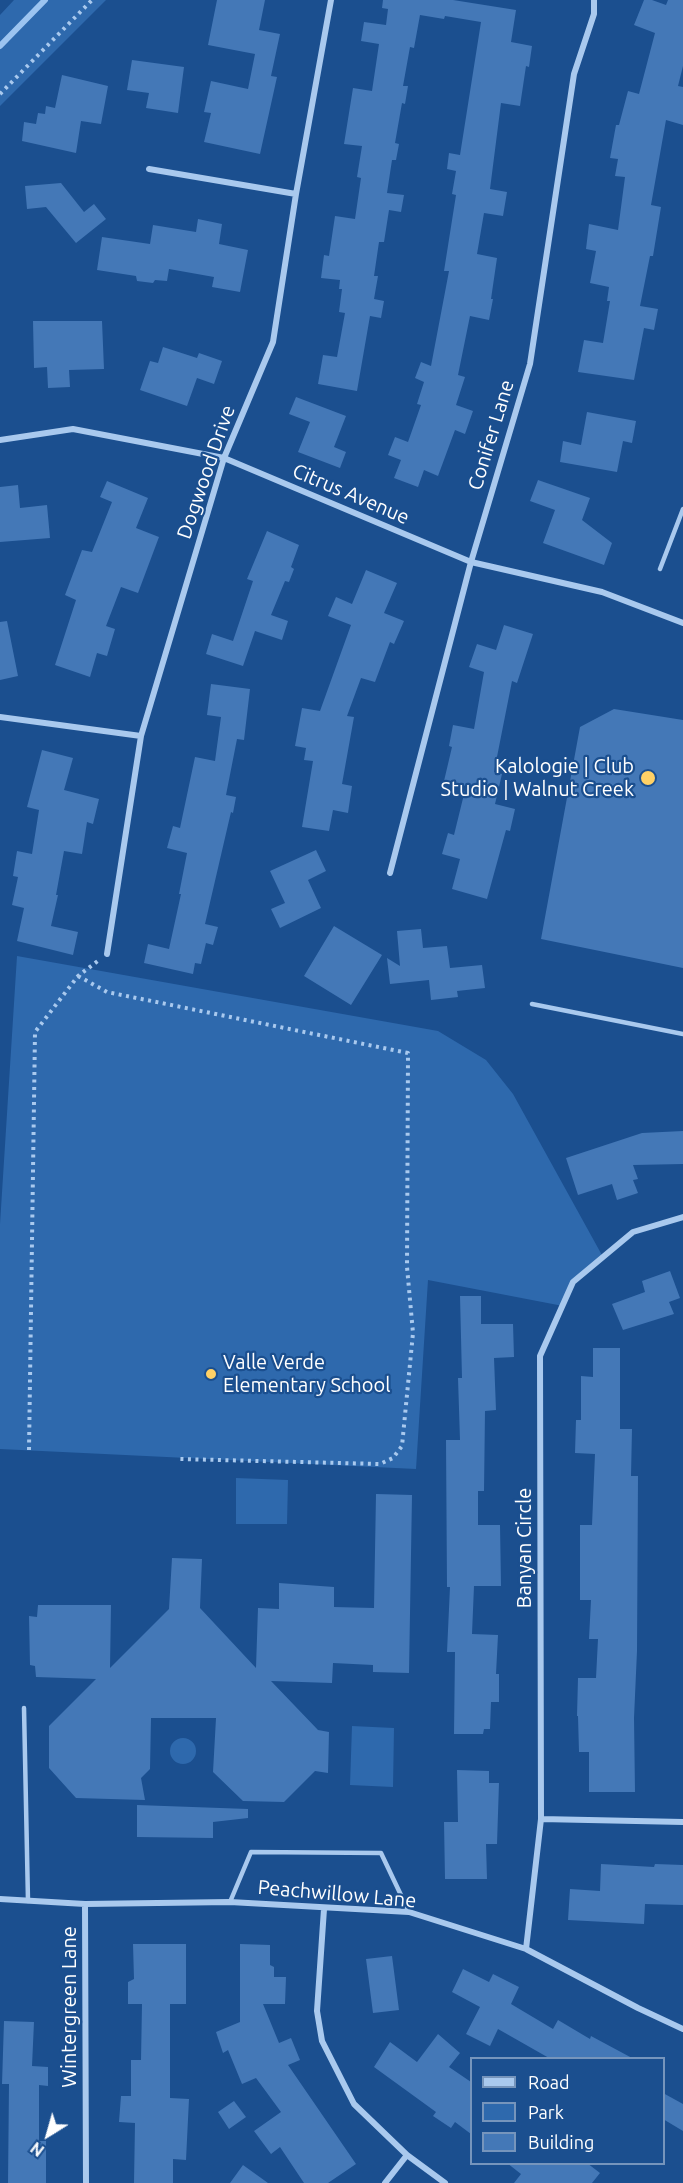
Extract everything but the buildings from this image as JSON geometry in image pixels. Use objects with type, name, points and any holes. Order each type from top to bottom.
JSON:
[{"type":"street","name":"Dogwood Drive","points":[[107,954],[141,736],[224,458],[273,342],[296,194],[331,0]]},
{"type":"street","name":"Conifer Lane","points":[[390,873],[471,562],[530,364],[574,74],[594,14],[594,0]]},
{"type":"street","points":[[149,169],[296,194]]},
{"type":"street","name":"Citrus Avenue","points":[[0,440],[73,429],[224,458],[471,562],[602,592],[683,623]]},
{"type":"street","points":[[0,717],[141,736]]},
{"type":"street","name":"Banyan Circle","points":[[526,1949],[541,1819],[540,1356],[573,1282],[633,1232],[683,1217]]},
{"type":"street","points":[[541,1819],[683,1822]]},
{"type":"street","name":"Peachwillow Lane","points":[[0,1899],[85,1904],[230,1902],[409,1912],[526,1949],[683,2029]]},
{"type":"street","name":"Wintergreen Lane","points":[[85,1904],[86,2183]]},
{"type":"street","points":[[324,1909],[317,2011],[322,2041],[354,2104],[406,2155],[445,2183]]},
{"type":"street","points":[[385,2183],[406,2155]]},
{"type":"lane","points":[[660,569],[683,509]]},
{"type":"lane","points":[[532,1004],[683,1034]]},
{"type":"lane","points":[[24,1708],[28,1901]]},
{"type":"lane","points":[[230,1902],[251,1852],[381,1853],[409,1912]]},
{"type":"path","points":[[0,94],[92,0]]},
{"type":"path","points":[[29,1450],[35,1032],[78,976],[107,954]]},
{"type":"path","points":[[78,976],[107,992],[408,1053],[407,1267],[413,1333],[402,1446],[393,1458],[380,1464],[180,1459]]},
{"type":"green space","points":[[14,0],[106,0],[0,106],[0,15]]},
{"type":"green space","points":[[17,956],[438,1031],[486,1060],[513,1094],[603,1257],[573,1282],[563,1306],[428,1280],[416,1469],[0,1449],[0,1224]]},
{"type":"green space","points":[[236,1478],[288,1480],[287,1524],[236,1524]]},
{"type":"green space","points":[[352,1726],[394,1728],[393,1787],[350,1785]]},
{"type":"green space","points":[[183,1738],[192,1742],[196,1751],[192,1760],[183,1764],[174,1760],[170,1751],[174,1742]]},
{"type":"waterway","points":[[0,46],[45,0]]},
{"type":"place","name":"Kalologie | Club Studio | Walnut Creek","points":[[648,778]]},
{"type":"place","name":"Valle Verde Elementary School","points":[[211,1374]]}]
